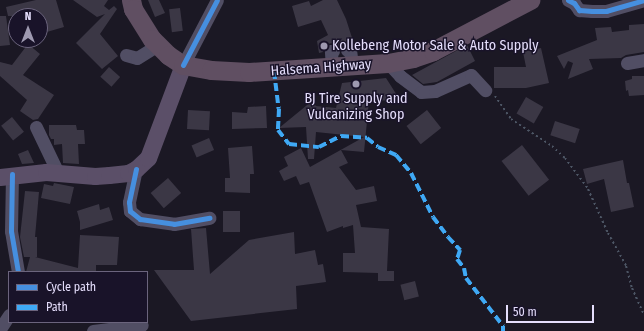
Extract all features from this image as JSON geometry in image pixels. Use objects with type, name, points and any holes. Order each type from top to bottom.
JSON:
[{"type":"highway","name":"Halsema Highway","points":[[131,0],[133,9],[158,45],[168,55],[183,65],[211,70],[249,72],[333,59],[350,58],[388,63],[413,58],[433,51],[530,0]]},
{"type":"main road","points":[[6,176],[46,172],[109,175],[136,169],[148,158],[183,65]]},
{"type":"street","points":[[183,65],[217,0]]},
{"type":"street","points":[[568,0],[574,2],[579,10],[592,11],[612,9],[644,0]]},
{"type":"street","points":[[126,55],[137,58],[158,45]]},
{"type":"street","points":[[627,63],[644,60]]},
{"type":"street","points":[[388,63],[406,81],[422,92],[435,91],[471,75],[489,91]]},
{"type":"street","points":[[36,127],[58,173]]},
{"type":"street","points":[[136,169],[129,202],[130,211],[140,219],[174,224],[209,218]]},
{"type":"street","points":[[6,176],[6,194],[18,271]]},
{"type":"street","points":[[0,330],[8,317]]},
{"type":"street","points":[[93,331],[142,325]]},
{"type":"path","points":[[489,91],[511,119],[552,146],[565,158],[588,189],[608,233],[626,266],[632,288],[644,314]]},
{"type":"building","points":[[36,0],[56,0],[64,27],[48,32],[48,8],[8,8],[8,16],[6,7]]},
{"type":"building","points":[[73,0],[108,0],[104,6],[109,10],[114,6],[117,9],[100,34],[118,56],[102,69],[76,43],[105,14],[97,17]]},
{"type":"building","points":[[148,0],[159,0],[165,13],[155,17]]},
{"type":"building","points":[[323,0],[337,0],[346,19],[353,41],[343,43],[340,47],[333,43],[327,44],[323,52],[319,53],[317,41],[328,35],[321,20],[298,27],[292,6],[309,1],[311,6]]},
{"type":"building","points":[[180,8],[183,31],[172,32],[169,9]]},
{"type":"building","points":[[0,16],[6,16],[8,45],[0,46]]},
{"type":"building","points":[[644,24],[644,52],[626,55],[621,58],[589,59],[593,69],[568,79],[573,63],[568,61],[564,69],[557,56],[597,40],[595,28],[611,27],[612,32],[629,30],[629,25]]},
{"type":"building","points":[[467,45],[475,61],[437,82],[423,84],[412,75]]},
{"type":"building","points":[[25,48],[33,48],[40,54],[23,75],[54,95],[38,119],[33,120],[20,111],[27,100],[0,76],[0,62],[12,65]]},
{"type":"building","points":[[541,48],[549,83],[526,88],[494,88],[494,67],[526,67],[523,52]]},
{"type":"building","points":[[109,67],[120,77],[111,87],[100,77]]},
{"type":"building","points":[[632,76],[644,76],[644,95],[629,96],[628,90],[626,91],[625,81],[632,79]]},
{"type":"building","points":[[386,78],[400,100],[369,101],[364,152],[341,150],[348,163],[339,167],[356,190],[374,186],[377,201],[356,205],[361,227],[389,229],[387,271],[394,271],[394,281],[378,281],[378,273],[343,272],[343,253],[355,253],[353,225],[343,228],[343,226],[327,232],[309,182],[300,185],[296,176],[284,181],[279,171],[288,166],[284,157],[301,148],[310,167],[364,137],[316,132],[314,159],[308,159],[306,127],[279,128],[312,101],[316,106],[336,108],[342,83]]},
{"type":"building","points":[[526,97],[543,107],[534,123],[516,113]]},
{"type":"building","points":[[266,106],[267,128],[232,129],[232,112],[247,113],[248,107]]},
{"type":"building","points":[[188,110],[210,111],[209,130],[187,129]]},
{"type":"building","points":[[427,110],[441,128],[421,144],[407,126]]},
{"type":"building","points":[[12,117],[24,132],[13,141],[1,126]]},
{"type":"building","points":[[555,121],[580,129],[575,143],[550,135]]},
{"type":"building","points":[[49,125],[76,125],[77,130],[84,130],[85,144],[78,144],[79,164],[63,163],[62,144],[54,145],[54,139],[51,139],[49,135]]},
{"type":"building","points":[[209,138],[214,150],[197,157],[192,145]]},
{"type":"building","points":[[522,145],[549,180],[529,196],[502,161]]},
{"type":"building","points":[[252,146],[254,174],[250,174],[250,193],[225,192],[225,178],[230,178],[228,148]]},
{"type":"building","points":[[28,150],[34,163],[22,164],[18,154]]},
{"type":"building","points":[[623,160],[627,183],[629,183],[634,207],[611,212],[604,179],[587,184],[583,169]]},
{"type":"building","points":[[168,178],[181,193],[164,208],[151,193]]},
{"type":"building","points":[[54,183],[74,187],[70,204],[41,198],[44,184],[53,186]]},
{"type":"building","points":[[25,191],[39,192],[35,237],[37,237],[37,257],[35,257],[78,268],[80,235],[119,237],[117,265],[96,265],[96,271],[26,271],[30,257],[24,257],[20,237]]},
{"type":"building","points":[[99,204],[100,210],[109,207],[113,220],[80,230],[80,222],[77,211]]},
{"type":"building","points":[[223,211],[240,211],[240,232],[223,232]]},
{"type":"building","points":[[206,228],[210,274],[249,240],[294,232],[295,254],[315,250],[318,265],[323,264],[326,282],[296,286],[297,309],[191,321],[154,270],[194,270],[191,229]]},
{"type":"building","points":[[415,281],[419,297],[404,300],[400,285]]},
{"type":"marked path","points":[[274,71],[279,109],[278,130],[289,144],[319,147],[341,136],[367,138],[378,147],[396,155],[411,173],[433,217],[460,250],[457,259],[464,268],[466,278],[503,326],[503,331]]},
{"type":"cycle path","points":[[183,65],[217,0]]},
{"type":"cycle path","points":[[568,0],[574,3],[579,10],[592,11],[606,11],[644,0]]},
{"type":"cycle path","points":[[136,169],[129,202],[130,211],[140,219],[174,224],[209,218]]},
{"type":"cycle path","points":[[12,174],[11,231],[18,271]]},
{"type":"place","name":"Kollebeng Motor Sale & Auto Supply","points":[[324,46]]},
{"type":"place","name":"BJ Tire Supply and Vulcanizing Shop","points":[[356,84]]}]
